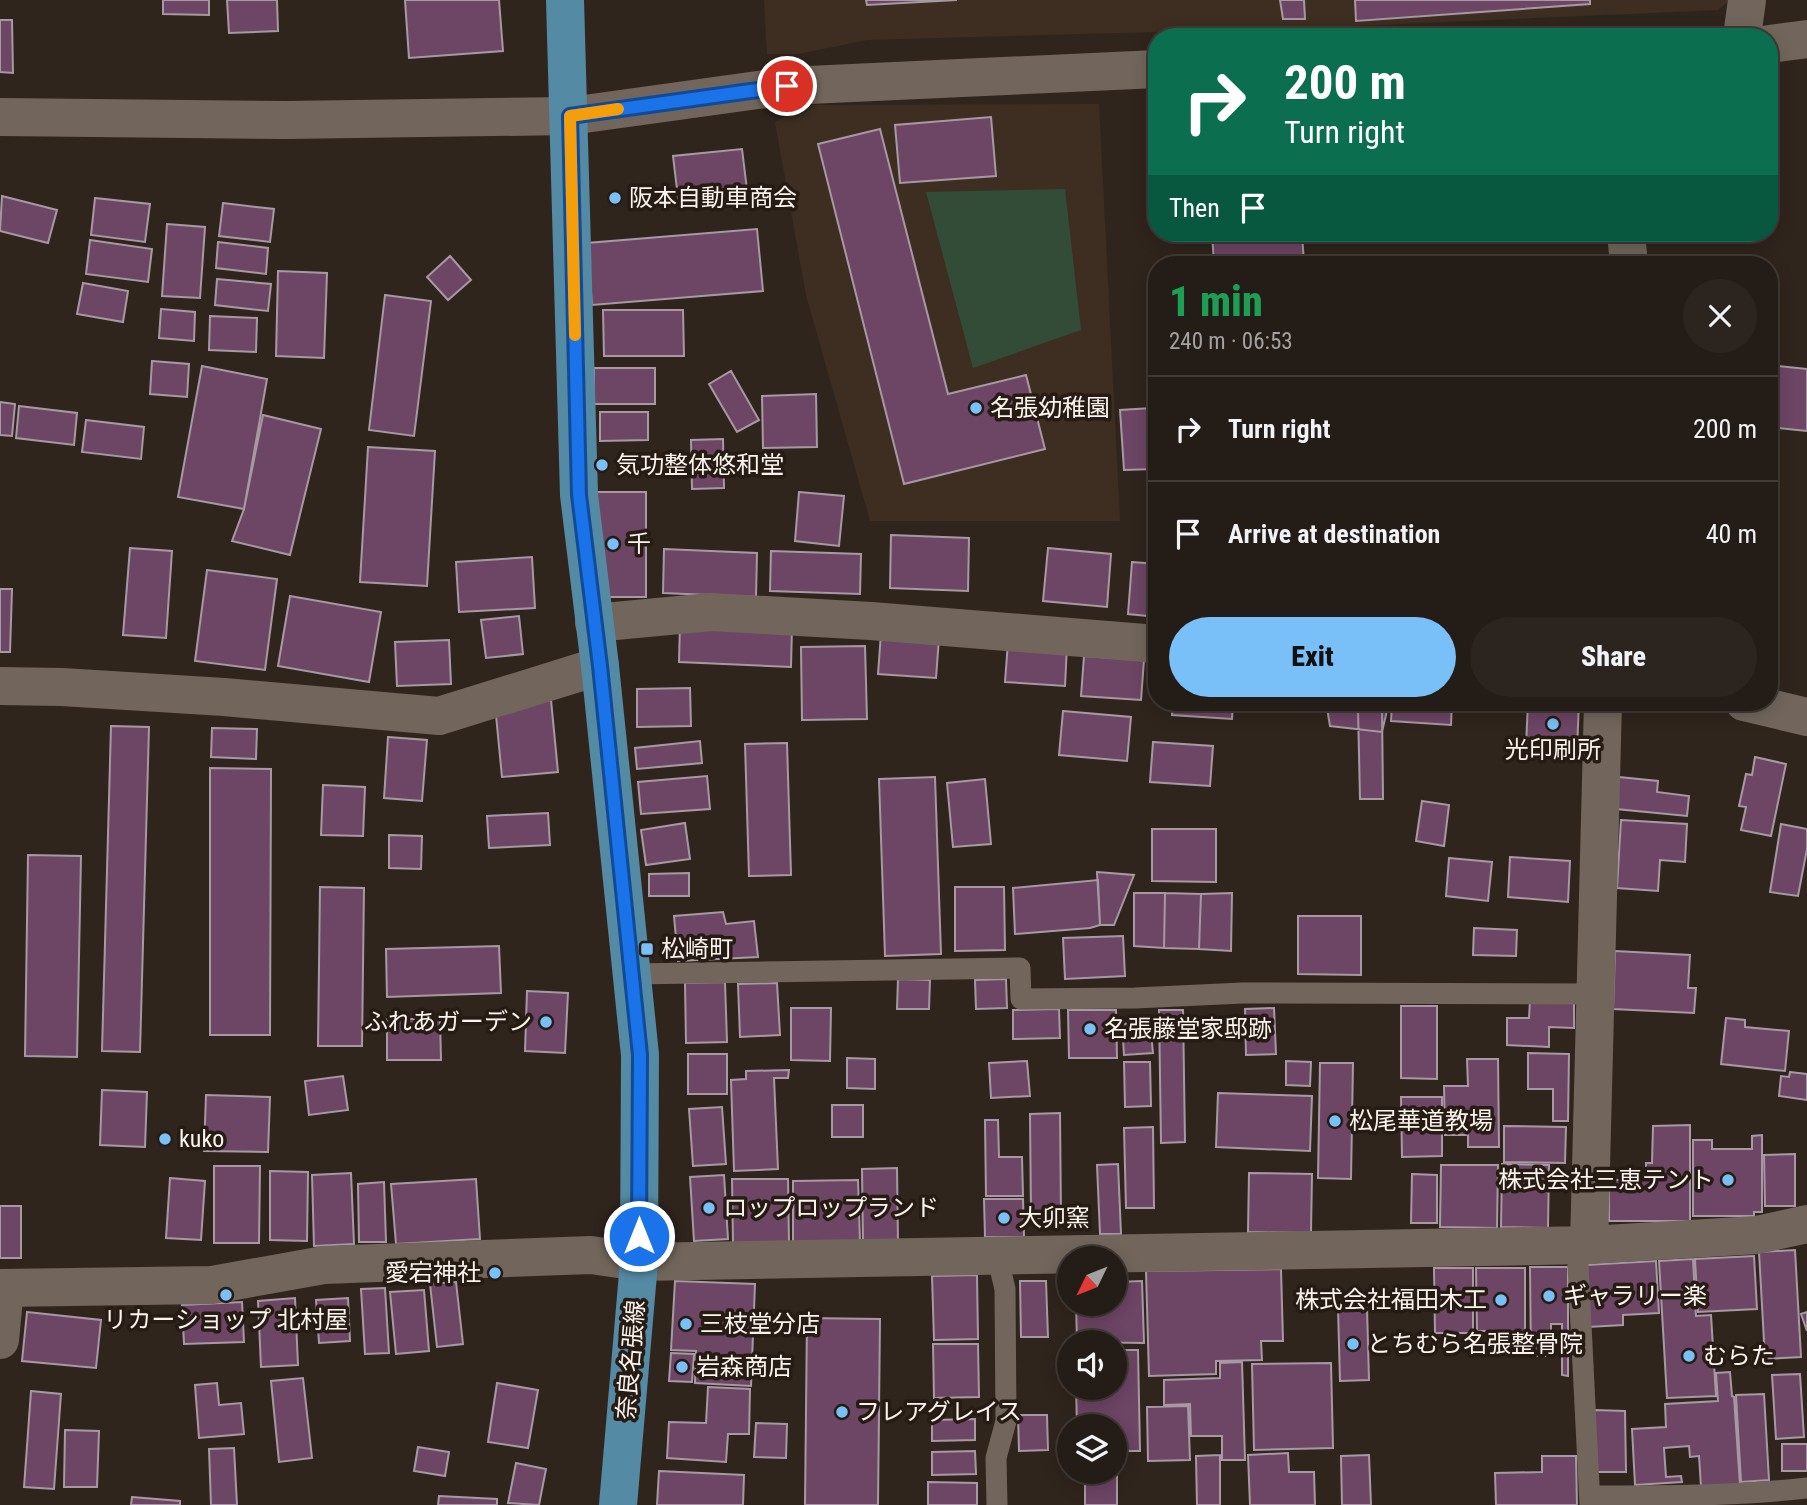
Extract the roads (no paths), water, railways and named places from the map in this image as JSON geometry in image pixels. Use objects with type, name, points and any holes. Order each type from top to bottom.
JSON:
[{"type":"main road","name":"奈良名張線","points":[[565,0],[579,495],[600,666],[640,1055],[639,1262],[618,1505]]},
{"type":"street","points":[[1743,28],[1747,0]]},
{"type":"street","points":[[1778,43],[1807,39]]},
{"type":"street","points":[[0,117],[286,120],[570,116],[787,86],[1148,69]]},
{"type":"street","points":[[594,623],[711,612],[872,621],[1148,643]]},
{"type":"street","points":[[0,686],[224,697],[439,716],[600,666]]},
{"type":"street","points":[[1778,710],[1807,717]]},
{"type":"street","points":[[1583,1245],[1603,711]]},
{"type":"street","points":[[0,1340],[2,1288],[212,1285],[324,1265],[591,1255],[639,1262],[1583,1245],[1757,1234],[1806,1226]]},
{"type":"lane","points":[[631,974],[1020,968],[1021,999],[1243,993],[1594,994]]},
{"type":"lane","points":[[1583,1245],[1590,1501],[1807,1488]]},
{"type":"lane","points":[[997,1255],[1005,1289],[1006,1421],[996,1458],[997,1505]]},
{"type":"place","name":"阪本自動車商会","points":[[615,198]]},
{"type":"place","name":"名張幼稚園","points":[[976,408]]},
{"type":"place","name":"気功整体悠和堂","points":[[602,465]]},
{"type":"place","name":"千","points":[[613,544]]},
{"type":"place","name":"光印刷所","points":[[1553,724]]},
{"type":"place","name":"松崎町","points":[[647,949]]},
{"type":"place","name":"ふれあガーデン","points":[[546,1022]]},
{"type":"place","name":"名張藤堂家邸跡","points":[[1090,1029]]},
{"type":"place","name":"松尾華道教場","points":[[1335,1121]]},
{"type":"place","name":"kuko","points":[[165,1139]]},
{"type":"place","name":"株式会社三恵テント","points":[[1728,1180]]},
{"type":"place","name":"ロップロップランド","points":[[709,1208]]},
{"type":"place","name":"大卯窯","points":[[1004,1218]]},
{"type":"place","name":"愛宕神社","points":[[495,1273]]},
{"type":"place","name":"リカーショップ 北村屋","points":[[226,1295]]},
{"type":"place","name":"ギャラリー楽","points":[[1549,1296]]},
{"type":"place","name":"株式会社福田木工","points":[[1501,1300]]},
{"type":"place","name":"三枝堂分店","points":[[686,1324]]},
{"type":"place","name":"とちむら名張整骨院","points":[[1353,1344]]},
{"type":"place","name":"むらた","points":[[1689,1356]]},
{"type":"place","name":"岩森商店","points":[[682,1367]]},
{"type":"place","name":"フレアグレイス","points":[[842,1412]]}]
